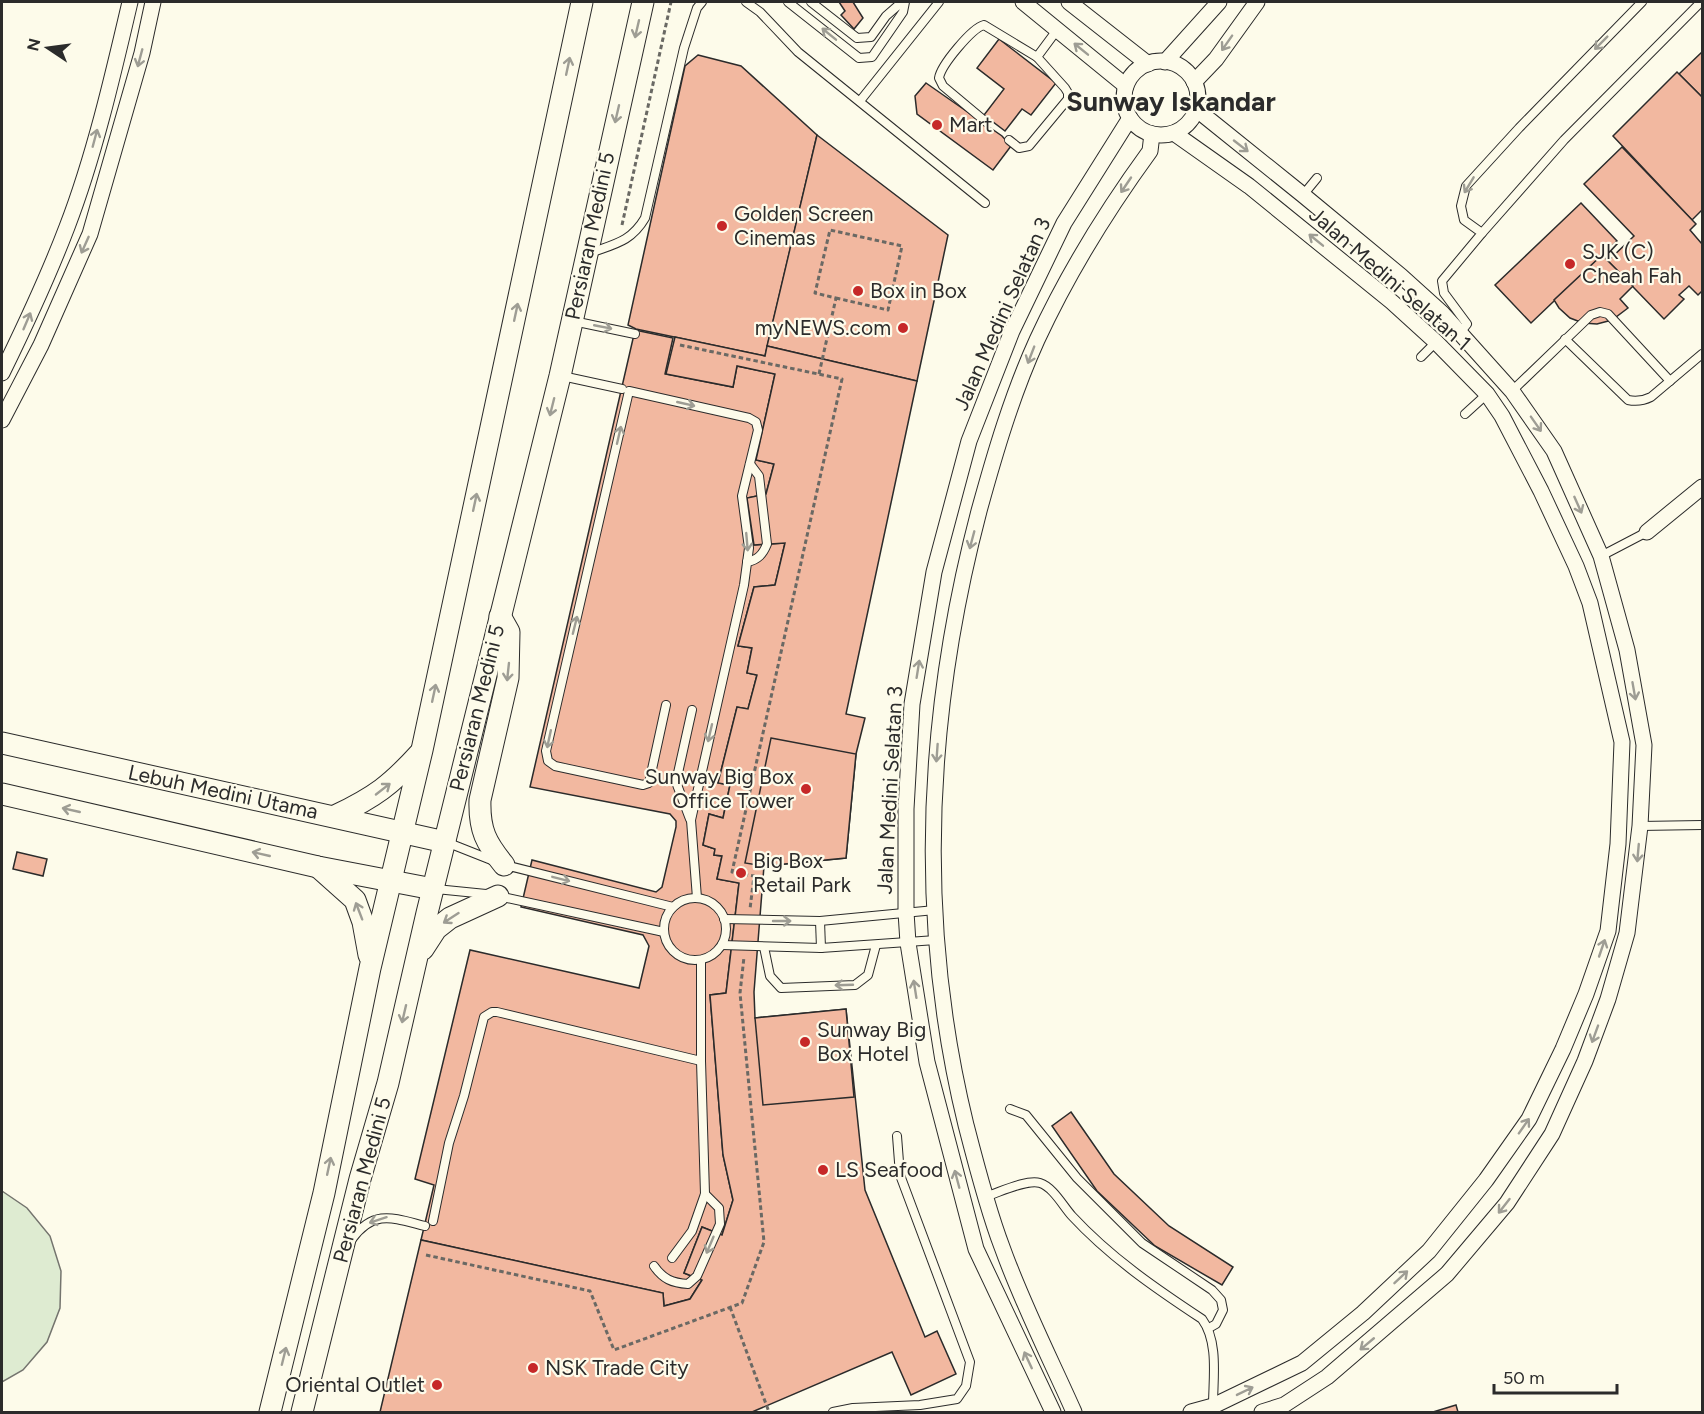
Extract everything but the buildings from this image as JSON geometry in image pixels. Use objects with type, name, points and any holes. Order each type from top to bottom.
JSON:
[{"type":"street","points":[[2,373],[68,226],[91,151],[130,2]]},
{"type":"street","points":[[2,420],[41,345],[90,234],[142,53],[153,2]]},
{"type":"street","name":"Persiaran Medini 5","points":[[270,1413],[324,1193],[370,968],[422,750],[582,2]]},
{"type":"street","name":"Persiaran Medini 5","points":[[302,1413],[342,1251],[388,1083],[433,889],[560,376],[585,254],[643,2]]},
{"type":"street","points":[[1023,2],[1126,86]]},
{"type":"street","points":[[1069,2],[1148,64]]},
{"type":"street","points":[[1165,62],[1219,2]]},
{"type":"street","points":[[1194,82],[1216,59],[1257,2]]},
{"type":"street","points":[[1165,62],[1179,66],[1194,82],[1197,96],[1196,109],[1187,123],[1174,133],[1152,134],[1139,128],[1130,118],[1124,102],[1126,86],[1135,73],[1148,64],[1165,62]]},
{"type":"street","name":"Jalan Medini Selatan 1","points":[[1196,109],[1401,276],[1442,313],[1512,391],[1554,451],[1601,556],[1627,650],[1644,746],[1640,826],[1627,933],[1608,999],[1585,1061],[1552,1134],[1507,1203],[1447,1274],[1327,1377],[1284,1404],[1262,1413]]},
{"type":"street","name":"Jalan Medini Selatan 3","points":[[1053,1413],[976,1249],[927,1062],[908,944],[906,912],[906,809],[912,704],[934,572],[969,441],[1012,331],[1064,223],[1130,118]]},
{"type":"street","name":"Jalan Medini Selatan 1","points":[[1174,133],[1249,186],[1392,302],[1436,342],[1487,394],[1502,416],[1541,491],[1576,566],[1590,603],[1622,742],[1618,844],[1608,931],[1586,994],[1563,1049],[1529,1119],[1429,1251],[1364,1313],[1302,1363],[1213,1406],[1191,1413]]},
{"type":"street","name":"Jalan Medini Selatan 3","points":[[1074,1413],[1001,1247],[966,1126],[951,1052],[936,940],[933,809],[941,707],[962,577],[996,447],[1037,341],[1090,239],[1150,151],[1152,134]]},
{"type":"street","points":[[1647,532],[1702,487]]},
{"type":"street","points":[[500,616],[509,632],[508,678],[480,800],[480,812],[483,834],[488,845],[504,865]]},
{"type":"street","name":"Lebuh Medini Utama","points":[[2,743],[445,842]]},
{"type":"street","points":[[335,816],[367,801],[383,790],[422,750]]},
{"type":"street","points":[[2,794],[318,867],[433,889]]},
{"type":"street","points":[[318,867],[355,900],[368,942],[370,968]]},
{"type":"street","points":[[417,957],[436,929],[450,918],[498,896]]},
{"type":"lane","points":[[585,254],[632,235],[645,218],[684,48],[697,8],[702,2]]},
{"type":"lane","points":[[746,2],[760,12],[798,52],[985,203]]},
{"type":"lane","points":[[788,2],[859,58],[872,57],[903,12],[903,2]]},
{"type":"lane","points":[[811,2],[857,38],[870,37],[886,16],[903,2]]},
{"type":"lane","points":[[860,101],[939,2]]},
{"type":"lane","points":[[1482,233],[1464,220],[1461,206],[1466,186],[1642,2]]},
{"type":"lane","points":[[1460,333],[1467,324],[1444,293],[1442,281],[1564,140],[1701,2]]},
{"type":"lane","points":[[986,122],[943,86],[939,78],[941,69],[971,33],[978,26],[984,25],[1037,57],[1068,93],[1068,99],[1029,146],[1019,148],[1009,140]]},
{"type":"lane","points":[[1037,57],[1058,30]]},
{"type":"lane","points":[[1303,195],[1317,178]]},
{"type":"lane","points":[[1512,391],[1591,315],[1600,312],[1608,314],[1670,381]]},
{"type":"lane","points":[[572,321],[635,334]]},
{"type":"lane","points":[[1565,339],[1628,400],[1643,401],[1702,354]]},
{"type":"lane","points":[[1421,357],[1436,342]]},
{"type":"lane","points":[[560,376],[622,388]]},
{"type":"lane","points":[[666,705],[649,783],[643,785],[555,766],[548,761],[546,751],[561,681],[629,391],[753,420],[758,430],[742,496],[749,548],[744,585],[691,820],[697,898]]},
{"type":"lane","points":[[1465,414],[1487,394]]},
{"type":"lane","points":[[747,562],[763,554],[768,544],[759,476],[750,464]]},
{"type":"lane","points":[[1601,556],[1647,532]]},
{"type":"lane","points":[[691,820],[676,782],[692,710]]},
{"type":"lane","points":[[1640,826],[1702,825]]},
{"type":"lane","points":[[445,842],[504,865],[673,907]]},
{"type":"lane","points":[[433,889],[498,896],[664,932]]},
{"type":"lane","points":[[697,898],[714,905],[724,919],[726,928],[722,945],[717,952],[701,960],[692,961],[676,954],[670,948],[664,932],[668,915],[673,907],[688,899],[697,898]]},
{"type":"lane","points":[[724,919],[820,921],[935,910]]},
{"type":"lane","points":[[820,921],[821,948]]},
{"type":"lane","points":[[722,945],[821,948],[908,944],[936,940]]},
{"type":"lane","points":[[764,946],[770,976],[781,988],[855,985],[868,975],[876,945]]},
{"type":"lane","points":[[672,1258],[692,1231],[705,1194],[701,960]]},
{"type":"lane","points":[[342,1251],[360,1229],[374,1219],[387,1217],[429,1223],[482,1022],[488,1014],[497,1012],[702,1060]]},
{"type":"lane","points":[[1010,1109],[1026,1115],[1077,1178],[1142,1243],[1212,1290],[1221,1300],[1223,1310],[1217,1322],[1209,1328]]},
{"type":"lane","points":[[833,1413],[853,1407],[920,1405],[957,1399],[966,1386],[970,1362],[900,1175],[897,1136]]},
{"type":"lane","points":[[987,1196],[1026,1183],[1035,1182],[1046,1186],[1073,1217],[1134,1273],[1202,1319],[1209,1328],[1212,1342],[1213,1406]]},
{"type":"lane","points":[[654,1266],[662,1277],[675,1283],[688,1284],[697,1276],[720,1224],[719,1209],[705,1194]]},
{"type":"path","points":[[618,242],[671,2]]},
{"type":"path","points":[[831,230],[902,246],[888,310],[836,298],[815,293],[831,230]]},
{"type":"path","points":[[819,374],[836,298]]},
{"type":"path","points":[[680,345],[842,379],[732,872],[754,876],[749,916]]},
{"type":"path","points":[[426,1255],[590,1291],[614,1350],[742,1303],[764,1242],[740,993],[745,949]]},
{"type":"path","points":[[729,1307],[769,1413]]},
{"type":"green space","points":[[2,1191],[27,1208],[50,1236],[61,1271],[60,1308],[47,1342],[23,1370],[2,1382]]},
{"type":"place","name":"Mart","points":[[937,125]]},
{"type":"place","name":"Golden Screen Cinemas","points":[[722,226]]},
{"type":"place","name":"SJK (C) Cheah Fah","points":[[1570,264]]},
{"type":"place","name":"Box in Box","points":[[858,291]]},
{"type":"place","name":"myNEWS.com","points":[[903,328]]},
{"type":"place","name":"Sunway Big Box Office Tower","points":[[806,789]]},
{"type":"place","name":"Big Box Retail Park","points":[[741,873]]},
{"type":"place","name":"Sunway Big Box Hotel","points":[[805,1042]]},
{"type":"place","name":"LS Seafood","points":[[823,1170]]},
{"type":"place","name":"NSK Trade City","points":[[533,1368]]},
{"type":"place","name":"Oriental Outlet","points":[[437,1385]]},
{"type":"district","name":"Sunway Iskandar","points":[[1171,102]]}]
